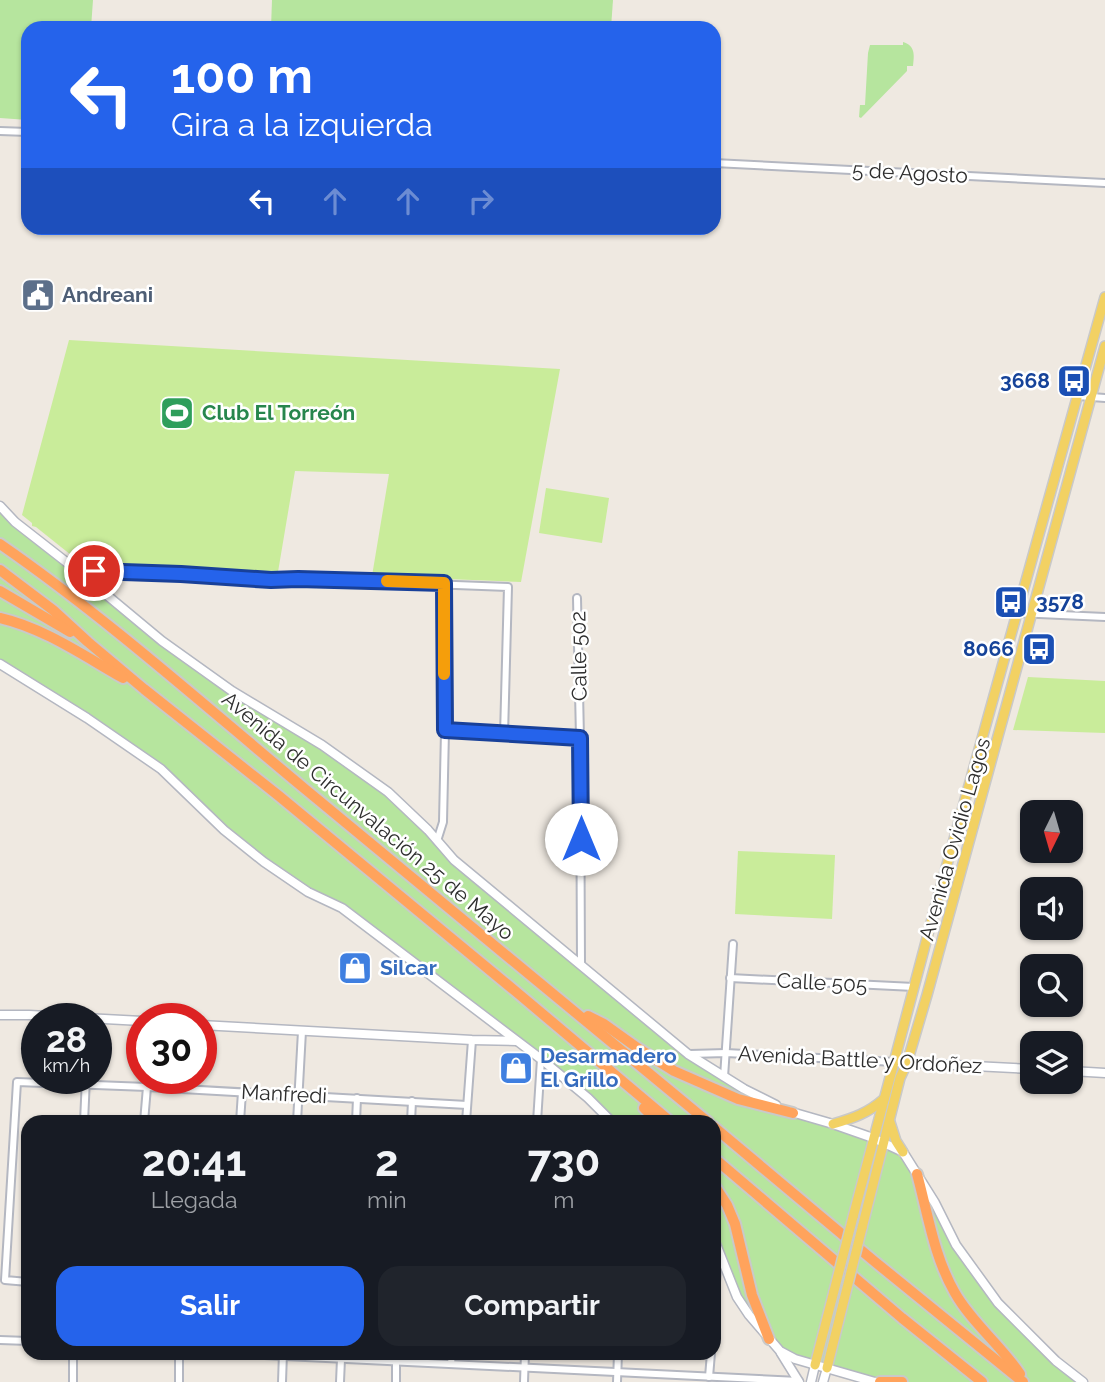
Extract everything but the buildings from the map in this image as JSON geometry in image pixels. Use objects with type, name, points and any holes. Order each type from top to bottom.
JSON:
[{"type":"highway","points":[[0,536],[34,568]]},
{"type":"highway","name":"Avenida de Circunvalación 25 de Mayo","points":[[0,544],[102,620],[700,1115]]},
{"type":"highway","name":"Avenida de Circunvalación 25 de Mayo","points":[[0,570],[53,610],[144,690],[279,796],[663,1115]]},
{"type":"highway","points":[[0,591],[88,642]]},
{"type":"highway","points":[[0,618],[48,635],[144,690]]},
{"type":"highway","points":[[569,1007],[604,1024],[674,1071],[738,1099],[793,1113]]},
{"type":"highway","points":[[598,1060],[651,1115]]},
{"type":"highway","points":[[721,1133],[1024,1382]]},
{"type":"highway","points":[[721,1164],[902,1318],[982,1382]]},
{"type":"highway","points":[[917,1174],[941,1265],[956,1295],[1016,1368],[1024,1382]]},
{"type":"highway","points":[[721,1196],[735,1224],[752,1295],[769,1339]]},
{"type":"highway","points":[[880,1382],[902,1382]]},
{"type":"main road","name":"Avenida Ovidio Lagos","points":[[811,1382],[914,986],[1105,297]]},
{"type":"main road","name":"Avenida Ovidio Lagos","points":[[823,1382],[900,1078],[907,1063],[1105,346]]},
{"type":"main road","points":[[0,506],[15,522],[162,641],[233,691],[321,745],[388,792],[454,860],[688,1054],[744,1089],[793,1113],[873,1138],[902,1152]]},
{"type":"main road","points":[[0,664],[87,718],[161,769],[224,830],[264,862],[308,891],[341,908],[541,1059],[605,1115]]},
{"type":"main road","points":[[0,1015],[21,1015]]},
{"type":"main road","points":[[217,1026],[517,1041]]},
{"type":"main road","name":"Avenida Battle y Ordoñez","points":[[895,1062],[1020,1068]]},
{"type":"main road","points":[[1083,1072],[1105,1073]]},
{"type":"main road","points":[[833,1124],[872,1110],[886,1097]]},
{"type":"main road","points":[[889,1120],[891,1131],[902,1152],[935,1203],[956,1245],[998,1303],[1056,1361],[1083,1382]]},
{"type":"main road","points":[[721,1272],[749,1315],[780,1351],[799,1382]]},
{"type":"main road","points":[[780,1351],[795,1359],[875,1382]]},
{"type":"street","points":[[0,131],[21,132]]},
{"type":"street","name":"5 de Agosto","points":[[721,163],[1105,183]]},
{"type":"street","points":[[1077,396],[1105,398]]},
{"type":"street","points":[[79,572],[508,587],[504,734]]},
{"type":"street","points":[[437,841],[443,822],[444,583]]},
{"type":"street","name":"Calle 502","points":[[577,598],[581,965]]},
{"type":"street","points":[[1017,613],[1105,617]]},
{"type":"street","points":[[445,730],[580,738]]},
{"type":"street","points":[[724,1077],[733,944]]},
{"type":"street","name":"Calle 505","points":[[730,978],[914,986]]},
{"type":"street","points":[[297,1115],[302,1031]]},
{"type":"street","points":[[466,1115],[472,1040]]},
{"type":"street","name":"Avenida Battle y Ordoñez","points":[[688,1054],[726,1053],[895,1062]]},
{"type":"street","points":[[537,1115],[541,1059]]},
{"type":"street","name":"Manfredi","points":[[21,1082],[17,1082],[5,1280],[21,1281]]},
{"type":"street","name":"Manfredi","points":[[217,1091],[467,1105]]},
{"type":"street","points":[[240,1115],[242,1092]]},
{"type":"street","points":[[84,1115],[85,1094]]},
{"type":"street","points":[[144,1115],[146,1094]]},
{"type":"street","points":[[356,1115],[357,1098]]},
{"type":"street","points":[[411,1115],[412,1101]]},
{"type":"street","points":[[0,1340],[21,1341]]},
{"type":"street","points":[[73,1360],[73,1382]]},
{"type":"street","points":[[179,1360],[179,1382]]},
{"type":"street","points":[[282,1382],[283,1360]]},
{"type":"street","points":[[340,1382],[341,1360]]},
{"type":"street","points":[[359,1360],[799,1382]]},
{"type":"street","points":[[451,1360],[451,1364]]},
{"type":"street","points":[[524,1382],[525,1360]]},
{"type":"street","points":[[617,1382],[618,1360]]},
{"type":"street","points":[[709,1377],[710,1360]]},
{"type":"street","points":[[396,1362],[396,1382]]},
{"type":"green space","points":[[0,0],[93,0],[92,21],[21,21],[21,120],[0,118]]},
{"type":"green space","points":[[272,0],[613,0],[612,21],[271,21]]},
{"type":"green space","points":[[903,42],[912,49],[913,66],[907,66],[907,71],[861,118],[859,117],[860,105],[865,105],[870,45],[903,45]]},
{"type":"green space","points":[[69,340],[560,369],[521,582],[372,576],[389,474],[295,471],[278,572],[81,563],[32,526],[22,515]]},
{"type":"green space","points":[[546,488],[609,498],[602,543],[539,533]]},
{"type":"green space","points":[[0,506],[162,641],[388,792],[454,860],[688,1054],[793,1113],[903,1152],[956,1245],[998,1303],[1083,1382],[875,1382],[780,1351],[749,1315],[721,1254],[721,1115],[605,1115],[588,1098],[342,908],[264,862],[161,769],[0,664]]},
{"type":"green space","points":[[1028,677],[1105,681],[1105,733],[1013,730]]},
{"type":"green space","points":[[738,851],[835,855],[832,919],[735,914]]},
{"type":"slow traffic","points":[[387,581],[444,583],[444,674]]},
{"type":"place","name":"Andreani","points":[[38,295]]},
{"type":"place","name":"3668","points":[[1074,381]]},
{"type":"place","name":"Club El Torreón","points":[[177,413]]},
{"type":"place","name":"3578","points":[[1011,602]]},
{"type":"place","name":"8066","points":[[1039,649]]},
{"type":"place","name":"Silcar","points":[[355,968]]},
{"type":"place","name":"Desarmadero El Grillo","points":[[516,1068]]},
{"type":"route","points":[[94,571],[271,580],[444,583],[445,730],[580,738],[581,839]]}]
